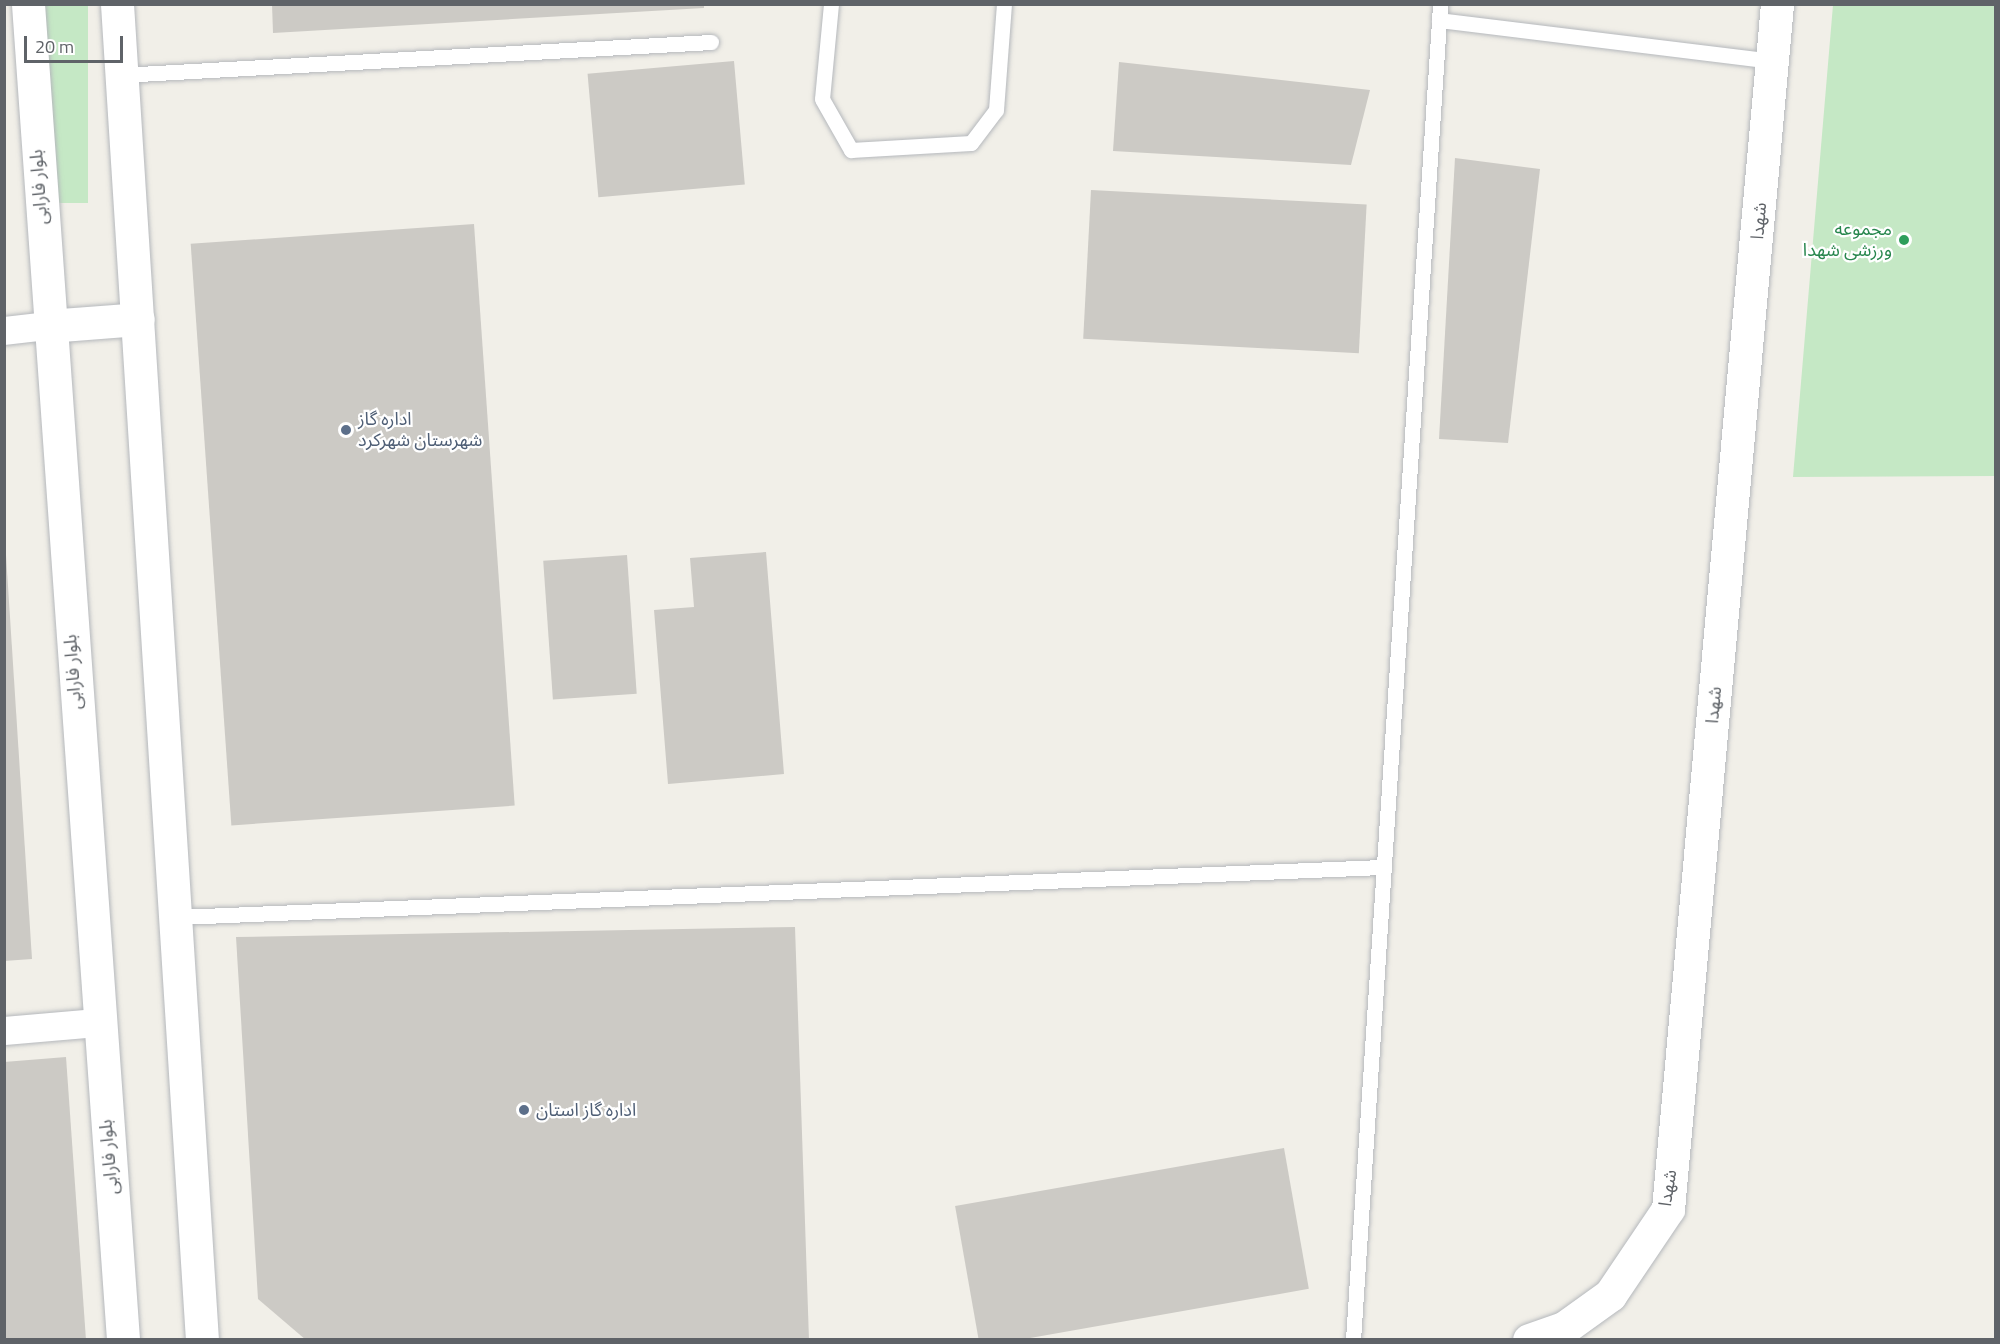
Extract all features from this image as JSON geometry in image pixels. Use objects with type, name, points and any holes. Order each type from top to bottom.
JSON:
[{"type":"main road","name":"بلوار فارابی","points":[[28,4],[48,326],[123,1340]]},
{"type":"main road","points":[[117,4],[179,917],[202,1340]]},
{"type":"main road","name":"شهدا","points":[[1529,1340],[1564,1328],[1610,1295],[1668,1209],[1777,4]]},
{"type":"main road","points":[[48,326],[138,319]]},
{"type":"street","points":[[4,331],[48,326]]},
{"type":"street","points":[[4,1031],[98,1023]]},
{"type":"lane","points":[[831,4],[822,99],[851,150],[971,143],[996,110],[1004,4]]},
{"type":"lane","points":[[1353,1340],[1440,4]]},
{"type":"lane","points":[[1439,20],[1773,62]]},
{"type":"lane","points":[[121,75],[711,42]]},
{"type":"lane","points":[[179,917],[1382,867]]},
{"type":"green space","points":[[40,5],[88,5],[88,203],[40,203]]},
{"type":"green space","name":"مجموعه ورزشی شهدا","points":[[1833,5],[1995,5],[1995,476],[1793,477]]},
{"type":"building","points":[[272,4],[704,4],[704,8],[273,33]]},
{"type":"building","points":[[734,61],[745,185],[598,197],[588,74]]},
{"type":"building","points":[[1119,62],[1370,90],[1351,165],[1113,151]]},
{"type":"building","points":[[1455,158],[1540,169],[1508,443],[1439,439]]},
{"type":"building","points":[[1091,190],[1367,204],[1359,353],[1083,339]]},
{"type":"building","name":"اداره گاز شهرستان شهرکرد","points":[[474,224],[515,806],[231,825],[191,244]]},
{"type":"building","points":[[4,524],[32,959],[4,961]]},
{"type":"building","points":[[766,552],[784,774],[668,784],[654,610],[694,607],[690,558]]},
{"type":"building","points":[[627,555],[637,694],[553,700],[543,561]]},
{"type":"building","name":"اداره گاز استان","points":[[795,927],[809,1340],[306,1340],[258,1299],[236,937]]},
{"type":"building","points":[[66,1057],[86,1340],[4,1340],[4,1062]]},
{"type":"building","points":[[1284,1148],[1309,1289],[1019,1340],[979,1340],[955,1206]]},
{"type":"place","name":"مجموعه ورزشی شهدا","points":[[1904,240]]},
{"type":"place","name":"اداره گاز شهرستان شهرکرد","points":[[346,430]]},
{"type":"place","name":"اداره گاز استان","points":[[524,1110]]}]
